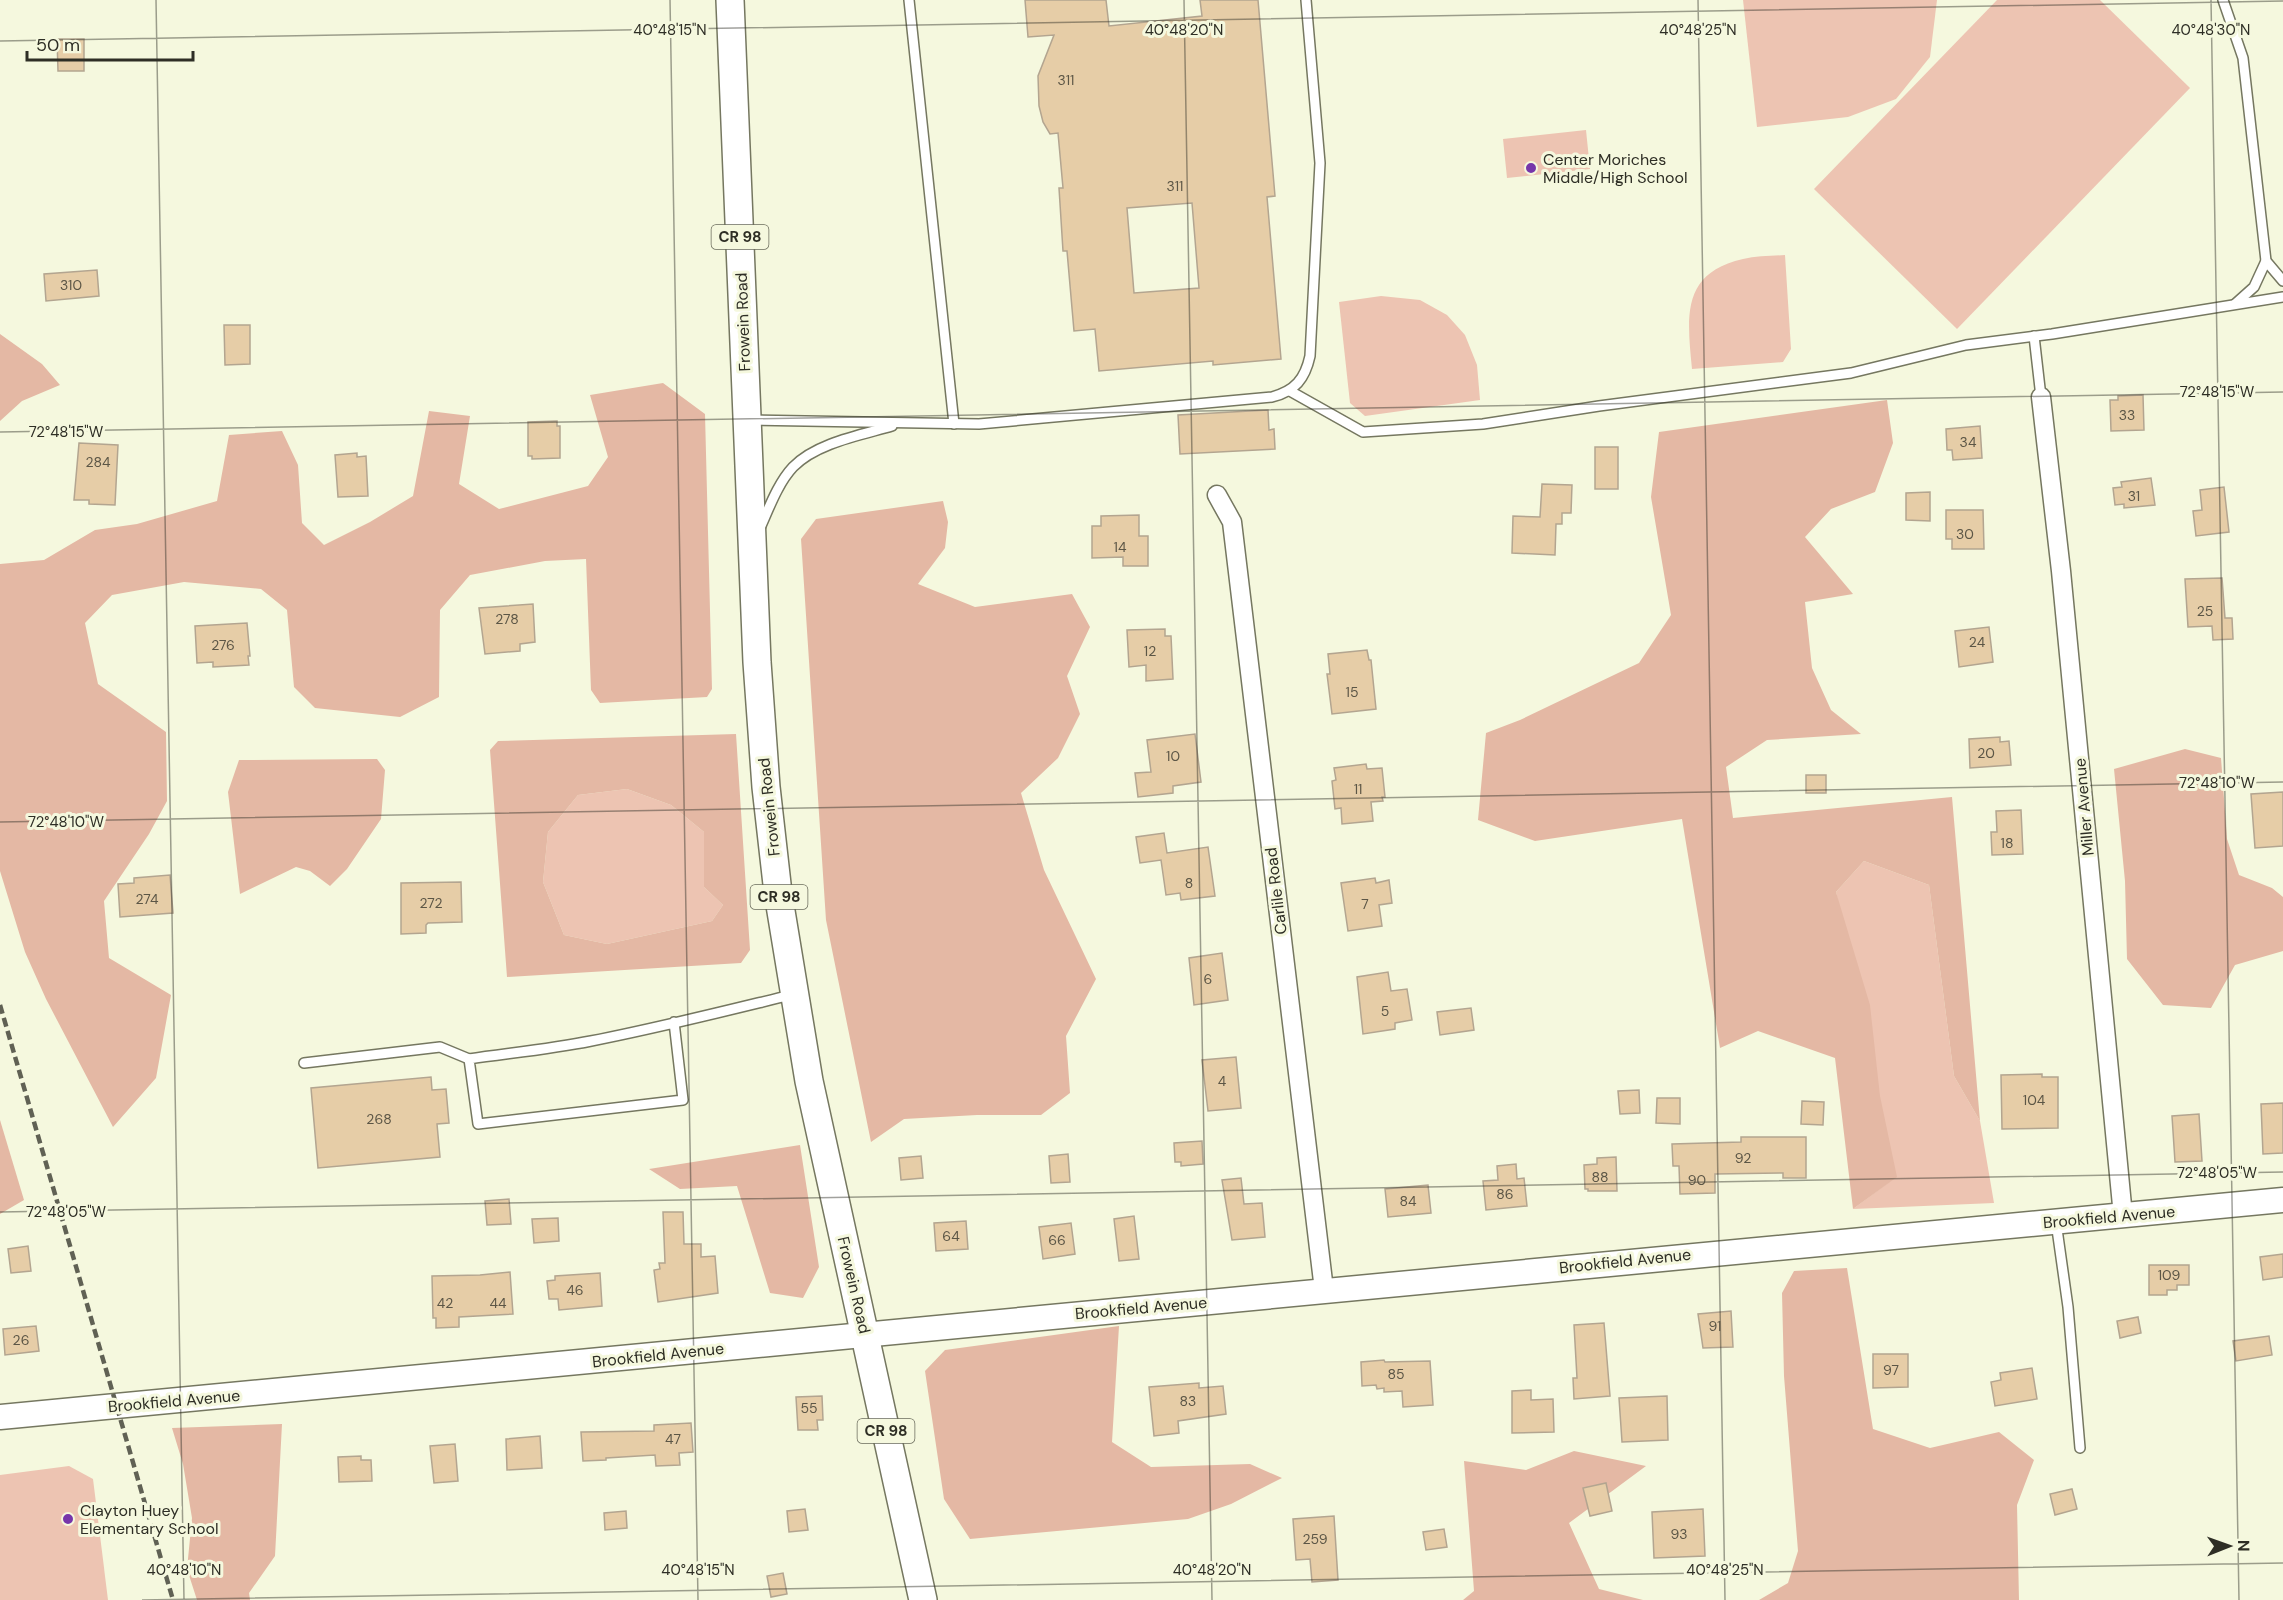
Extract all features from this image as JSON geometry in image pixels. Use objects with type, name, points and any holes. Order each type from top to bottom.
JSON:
[{"type":"main road","name":"Frowein Road","points":[[730,0],[762,743],[778,893],[809,1081],[923,1600]]},
{"type":"main road","name":"Brookfield Avenue","points":[[0,1417],[2283,1200]]},
{"type":"street","name":"Miller Avenue","points":[[2041,397],[2062,582],[2123,1216]]},
{"type":"street","name":"Carlile Road","points":[[1217,495],[1232,522],[1324,1290]]},
{"type":"lane","points":[[909,0],[954,424]]},
{"type":"lane","points":[[747,420],[979,424],[1272,397],[1290,391],[1303,377],[1310,356],[1320,179],[1320,147],[1306,0]]},
{"type":"lane","points":[[2223,0],[2243,58],[2266,261],[2254,287],[2234,305]]},
{"type":"lane","points":[[2266,261],[2283,281]]},
{"type":"lane","points":[[1290,391],[1363,432],[1483,424],[1599,406],[1851,373],[1966,345],[2283,297]]},
{"type":"lane","points":[[2034,336],[2041,397]]},
{"type":"lane","points":[[752,547],[784,478],[802,458],[823,447],[898,424]]},
{"type":"lane","points":[[304,1063],[440,1047],[470,1059],[591,1041],[794,994]]},
{"type":"lane","points":[[470,1059],[478,1124],[683,1100],[674,1022]]},
{"type":"lane","points":[[2056,1222],[2068,1307],[2080,1448]]},
{"type":"shaded area","points":[[1743,0],[1937,0],[1930,57],[1896,99],[1848,117],[1757,127]]},
{"type":"shaded area","points":[[1997,0],[2100,0],[2190,88],[1957,329],[1814,189]]},
{"type":"shaded area","points":[[1586,130],[1590,169],[1507,178],[1503,139]]},
{"type":"shaded area","points":[[1785,255],[1791,349],[1783,362],[1692,369],[1690,315],[1692,300],[1698,286],[1708,275],[1723,266],[1748,258]]},
{"type":"shaded area","points":[[1381,296],[1420,300],[1447,315],[1465,335],[1477,365],[1480,400],[1365,416],[1350,403],[1339,302]]},
{"type":"shaded area","points":[[0,334],[42,364],[60,385],[22,401],[0,421]]},
{"type":"shaded area","points":[[663,383],[705,414],[712,689],[707,697],[600,703],[591,690],[586,559],[545,561],[470,575],[440,610],[439,697],[400,717],[315,708],[294,687],[287,610],[261,589],[184,582],[112,595],[85,623],[98,684],[166,732],[167,801],[149,834],[104,901],[109,958],[171,995],[156,1078],[113,1127],[46,999],[25,952],[0,871],[0,564],[44,560],[95,530],[137,524],[217,501],[229,435],[282,431],[298,465],[302,523],[324,545],[370,522],[413,496],[429,411],[470,416],[459,484],[499,509],[588,486],[608,457],[590,395]]},
{"type":"shaded area","points":[[1887,400],[1893,443],[1875,492],[1831,509],[1805,537],[1853,594],[1805,602],[1812,668],[1831,710],[1861,734],[1767,740],[1726,767],[1733,818],[1952,797],[1980,1121],[1954,1076],[1929,885],[1864,861],[1836,892],[1870,1005],[1880,1096],[1897,1177],[1853,1209],[1835,1058],[1758,1031],[1720,1048],[1682,819],[1535,841],[1478,820],[1486,733],[1520,720],[1639,663],[1671,615],[1651,497],[1659,432]]},
{"type":"shaded area","points":[[943,501],[948,522],[945,548],[918,584],[975,607],[1072,594],[1090,627],[1067,676],[1080,714],[1058,758],[1021,793],[1044,870],[1096,979],[1066,1036],[1070,1093],[1041,1115],[977,1115],[904,1119],[871,1142],[826,920],[801,539],[816,519]]},
{"type":"shaded area","points":[[736,734],[750,950],[741,963],[507,977],[490,750],[498,741]],"holes":[[[627,789],[671,805],[704,832],[704,887],[723,905],[712,921],[607,944],[564,935],[543,882],[548,832],[578,795]]]},
{"type":"shaded area","points":[[2185,749],[2221,758],[2227,839],[2239,875],[2272,888],[2283,897],[2283,951],[2235,965],[2211,1008],[2163,1005],[2127,959],[2125,881],[2114,769]]},
{"type":"shaded area","points":[[377,759],[385,770],[381,819],[347,869],[330,886],[310,871],[296,867],[240,894],[228,792],[239,760]]},
{"type":"shaded area","points":[[627,789],[671,805],[704,832],[704,887],[723,905],[712,921],[607,944],[564,935],[543,882],[548,832],[578,795]]},
{"type":"shaded area","points":[[1864,861],[1929,885],[1954,1076],[1980,1121],[1994,1203],[1853,1209],[1896,1177],[1836,892]]},
{"type":"shaded area","points":[[0,1120],[24,1200],[0,1214]]},
{"type":"shaded area","points":[[800,1145],[819,1267],[803,1298],[770,1293],[737,1186],[680,1189],[649,1169]]},
{"type":"shaded area","points":[[1847,1268],[1873,1429],[1930,1448],[1999,1432],[2034,1460],[2017,1505],[2019,1600],[1759,1600],[1788,1583],[1798,1551],[1784,1376],[1782,1293],[1794,1271]]},
{"type":"shaded area","points":[[1119,1326],[1112,1442],[1151,1467],[1250,1464],[1282,1478],[1231,1504],[1188,1519],[970,1539],[944,1499],[925,1371],[945,1350]]},
{"type":"shaded area","points":[[282,1424],[275,1556],[249,1593],[250,1600],[197,1600],[187,1569],[192,1518],[183,1464],[172,1428]]},
{"type":"shaded area","points":[[1574,1451],[1646,1466],[1569,1523],[1599,1589],[1643,1600],[1463,1600],[1474,1591],[1464,1461],[1526,1470]]},
{"type":"shaded area","points":[[69,1466],[93,1479],[108,1600],[0,1600],[0,1475]]},
{"type":"building","points":[[1025,0],[1106,0],[1109,26],[1202,16],[1200,0],[1258,0],[1275,196],[1267,197],[1281,359],[1213,365],[1213,361],[1099,371],[1095,329],[1074,331],[1067,251],[1063,251],[1059,188],[1063,188],[1058,133],[1050,134],[1043,122],[1039,106],[1038,76],[1054,35],[1028,37]],"holes":[[[1192,203],[1199,288],[1134,293],[1127,208]]]},
{"type":"building","points":[[57,39],[84,39],[84,71],[58,71]]},
{"type":"building","points":[[97,270],[99,296],[46,301],[44,274]]},
{"type":"building","points":[[224,325],[250,325],[250,364],[225,365]]},
{"type":"building","points":[[2143,395],[2144,430],[2111,431],[2110,400],[2118,400],[2118,396]]},
{"type":"building","points":[[1268,410],[1269,430],[1274,429],[1275,449],[1180,454],[1178,415]]},
{"type":"building","points":[[557,421],[557,426],[560,426],[560,458],[532,459],[532,456],[528,456],[528,422]]},
{"type":"building","points":[[1980,426],[1982,458],[1953,460],[1952,450],[1947,450],[1946,429]]},
{"type":"building","points":[[79,443],[118,445],[115,505],[89,504],[89,500],[74,500]]},
{"type":"building","points":[[1595,447],[1618,447],[1618,489],[1595,489]]},
{"type":"building","points":[[357,453],[357,457],[366,456],[368,496],[338,497],[335,455]]},
{"type":"building","points":[[2151,478],[2155,505],[2124,508],[2124,504],[2115,505],[2113,488],[2122,487],[2121,482]]},
{"type":"building","points":[[1542,484],[1572,485],[1571,513],[1562,513],[1562,524],[1556,524],[1555,555],[1512,553],[1513,516],[1540,517]]},
{"type":"building","points":[[2224,487],[2229,532],[2196,536],[2193,511],[2202,510],[2200,490]]},
{"type":"building","points":[[1930,492],[1930,521],[1906,520],[1906,493]]},
{"type":"building","points":[[1946,510],[1983,510],[1984,549],[1952,549],[1952,539],[1946,539]]},
{"type":"building","points":[[1139,515],[1139,536],[1148,536],[1148,566],[1123,566],[1123,557],[1092,558],[1092,526],[1101,526],[1101,516]]},
{"type":"building","points":[[2222,578],[2225,618],[2232,618],[2233,639],[2213,640],[2212,626],[2188,627],[2185,579]]},
{"type":"building","points":[[533,604],[535,642],[520,644],[520,651],[485,654],[479,608]]},
{"type":"building","points":[[247,623],[249,665],[213,667],[213,662],[197,663],[195,626]]},
{"type":"building","points":[[1989,627],[1993,662],[1959,667],[1955,631]]},
{"type":"building","points":[[1165,629],[1165,636],[1171,636],[1173,679],[1146,681],[1146,665],[1129,667],[1127,630]]},
{"type":"building","points":[[1367,650],[1369,660],[1371,660],[1376,709],[1332,714],[1327,674],[1330,674],[1328,654]]},
{"type":"building","points":[[1195,734],[1201,782],[1173,786],[1173,793],[1138,797],[1135,773],[1151,772],[1147,740]]},
{"type":"building","points":[[2000,737],[2000,742],[2009,741],[2011,765],[1970,768],[1969,739]]},
{"type":"building","points":[[1366,764],[1367,769],[1382,768],[1385,797],[1382,797],[1383,801],[1371,802],[1373,821],[1342,824],[1341,808],[1335,809],[1332,781],[1336,780],[1334,768]]},
{"type":"building","points":[[1806,775],[1826,775],[1826,793],[1806,793]]},
{"type":"building","points":[[2283,792],[2283,846],[2255,848],[2251,794]]},
{"type":"building","points":[[2021,810],[2023,854],[1992,855],[1991,832],[1997,832],[1996,811]]},
{"type":"building","points":[[1164,833],[1167,853],[1208,847],[1215,896],[1181,900],[1180,893],[1166,895],[1161,860],[1140,863],[1136,837]]},
{"type":"building","points":[[170,875],[173,913],[120,917],[118,884],[134,883],[134,878]]},
{"type":"building","points":[[1375,878],[1376,883],[1389,880],[1392,903],[1379,905],[1382,926],[1348,931],[1341,883]]},
{"type":"building","points":[[461,882],[462,922],[428,923],[426,933],[401,934],[401,883]]},
{"type":"building","points":[[1222,953],[1228,1000],[1194,1005],[1189,958]]},
{"type":"building","points":[[1388,972],[1391,991],[1407,989],[1412,1020],[1395,1023],[1395,1029],[1363,1034],[1357,977]]},
{"type":"building","points":[[1471,1008],[1474,1030],[1440,1035],[1437,1012]]},
{"type":"building","points":[[1236,1057],[1241,1108],[1208,1111],[1202,1060]]},
{"type":"building","points":[[2042,1074],[2042,1077],[2058,1077],[2058,1128],[2002,1129],[2001,1075]]},
{"type":"building","points":[[431,1077],[432,1090],[446,1089],[449,1123],[437,1124],[440,1157],[318,1168],[311,1088]]},
{"type":"building","points":[[1639,1090],[1640,1113],[1620,1114],[1618,1091]]},
{"type":"building","points":[[1657,1098],[1680,1098],[1680,1124],[1656,1123]]},
{"type":"building","points":[[1802,1101],[1824,1102],[1823,1125],[1801,1124]]},
{"type":"building","points":[[2283,1103],[2283,1153],[2263,1154],[2261,1104]]},
{"type":"building","points":[[2199,1114],[2202,1161],[2175,1162],[2172,1116]]},
{"type":"building","points":[[1741,1137],[1806,1137],[1806,1178],[1783,1178],[1783,1173],[1715,1174],[1715,1193],[1680,1194],[1679,1166],[1673,1166],[1672,1144],[1741,1142]]},
{"type":"building","points":[[1202,1141],[1203,1164],[1181,1166],[1181,1162],[1175,1162],[1174,1143]]},
{"type":"building","points":[[1068,1154],[1070,1182],[1051,1183],[1049,1156]]},
{"type":"building","points":[[921,1156],[923,1178],[901,1180],[899,1158]]},
{"type":"building","points":[[1616,1157],[1617,1191],[1588,1191],[1585,1189],[1584,1165],[1597,1164],[1597,1158]]},
{"type":"building","points":[[1516,1164],[1517,1179],[1524,1178],[1527,1206],[1486,1210],[1483,1181],[1498,1180],[1497,1166]]},
{"type":"building","points":[[1241,1178],[1244,1204],[1262,1203],[1265,1237],[1232,1240],[1222,1180]]},
{"type":"building","points":[[1428,1185],[1431,1213],[1388,1217],[1385,1189]]},
{"type":"building","points":[[509,1199],[511,1224],[487,1225],[485,1201]]},
{"type":"building","points":[[663,1212],[683,1212],[684,1244],[701,1244],[701,1257],[715,1256],[718,1293],[658,1302],[654,1270],[660,1269],[659,1263],[665,1263]]},
{"type":"building","points":[[1134,1216],[1139,1259],[1119,1261],[1114,1219]]},
{"type":"building","points":[[558,1218],[559,1241],[534,1243],[532,1219]]},
{"type":"building","points":[[966,1221],[968,1249],[936,1251],[934,1223]]},
{"type":"building","points":[[1071,1223],[1075,1254],[1043,1259],[1039,1227]]},
{"type":"building","points":[[28,1246],[31,1271],[11,1273],[8,1249]]},
{"type":"building","points":[[2283,1254],[2283,1277],[2263,1280],[2260,1257]]},
{"type":"building","points":[[2149,1265],[2189,1265],[2189,1285],[2177,1285],[2177,1290],[2167,1290],[2167,1295],[2149,1295]]},
{"type":"building","points":[[510,1272],[513,1314],[459,1317],[459,1327],[436,1328],[436,1318],[433,1318],[432,1276]]},
{"type":"building","points":[[600,1273],[602,1306],[559,1310],[558,1299],[549,1299],[547,1281],[555,1280],[555,1276]]},
{"type":"building","points":[[1731,1311],[1733,1347],[1703,1348],[1698,1314]]},
{"type":"building","points":[[2138,1317],[2141,1333],[2120,1338],[2117,1321]]},
{"type":"building","points":[[1604,1323],[1610,1396],[1574,1399],[1573,1378],[1577,1378],[1574,1325]]},
{"type":"building","points":[[36,1326],[39,1351],[5,1355],[3,1329]]},
{"type":"building","points":[[2269,1336],[2272,1355],[2236,1361],[2233,1341]]},
{"type":"building","points":[[1873,1354],[1908,1354],[1908,1387],[1873,1388]]},
{"type":"building","points":[[1384,1360],[1385,1362],[1430,1361],[1433,1405],[1403,1407],[1402,1391],[1384,1392],[1384,1388],[1377,1389],[1376,1385],[1362,1386],[1361,1362]]},
{"type":"building","points":[[2032,1368],[2037,1399],[1995,1406],[1991,1382],[2001,1380],[2000,1373]]},
{"type":"building","points":[[1199,1383],[1199,1388],[1223,1386],[1226,1414],[1178,1421],[1179,1433],[1154,1436],[1149,1387]]},
{"type":"building","points":[[1531,1390],[1531,1400],[1553,1399],[1554,1432],[1512,1433],[1512,1391]]},
{"type":"building","points":[[822,1396],[823,1420],[817,1420],[818,1430],[798,1430],[796,1397]]},
{"type":"building","points":[[1667,1396],[1668,1440],[1622,1442],[1619,1398]]},
{"type":"building","points":[[691,1423],[693,1452],[679,1453],[680,1465],[656,1466],[655,1455],[583,1461],[581,1432],[654,1431],[654,1425]]},
{"type":"building","points":[[540,1436],[542,1468],[507,1470],[506,1439]]},
{"type":"building","points":[[455,1444],[458,1481],[434,1483],[430,1446]]},
{"type":"building","points":[[361,1456],[361,1460],[371,1460],[372,1481],[339,1482],[338,1457]]},
{"type":"building","points":[[1606,1483],[1612,1511],[1590,1516],[1583,1488]]},
{"type":"building","points":[[2072,1489],[2077,1509],[2055,1515],[2050,1494]]},
{"type":"building","points":[[805,1509],[808,1530],[789,1532],[787,1511]]},
{"type":"building","points":[[1703,1509],[1705,1556],[1654,1558],[1652,1512]]},
{"type":"building","points":[[626,1511],[627,1528],[605,1530],[604,1513]]},
{"type":"building","points":[[1334,1516],[1338,1580],[1312,1582],[1310,1559],[1296,1560],[1293,1519]]},
{"type":"building","points":[[1444,1529],[1447,1547],[1426,1550],[1423,1532]]},
{"type":"building","points":[[783,1573],[787,1594],[771,1597],[767,1576]]},
{"type":"railway","points":[[0,1005],[173,1600]]},
{"type":"place","name":"Center Moriches Middle/High School","points":[[1531,168]]},
{"type":"place","name":"Clayton Huey Elementary School","points":[[68,1519]]}]
